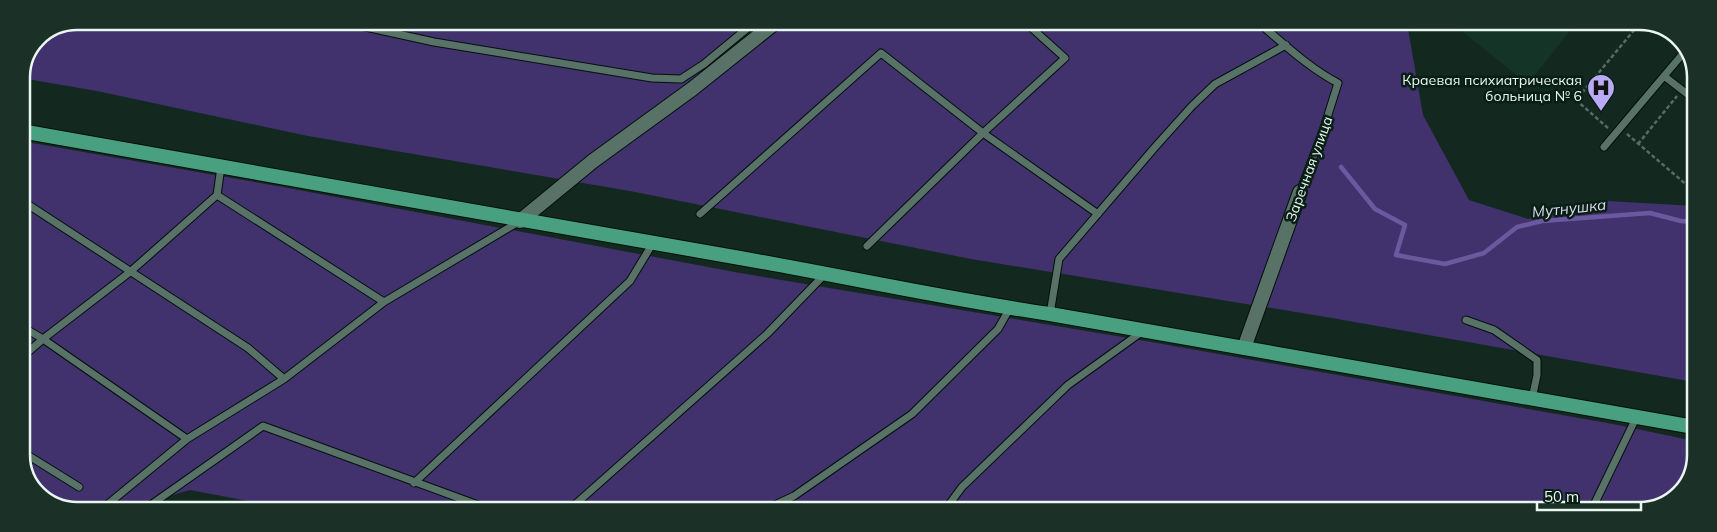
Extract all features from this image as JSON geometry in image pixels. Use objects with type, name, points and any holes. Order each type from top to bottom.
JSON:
[{"type":"main road","points":[[30,133],[520,221],[826,273],[1010,308],[1687,426]]},
{"type":"street","points":[[520,221],[593,161],[692,89],[766,30]]},
{"type":"street","name":"Заречная улица","points":[[1244,348],[1300,192]]},
{"type":"lane","points":[[382,30],[463,46],[652,78],[681,79],[704,64],[745,30]]},
{"type":"lane","points":[[866,246],[983,133],[1065,58],[1034,30]]},
{"type":"lane","name":"Заречная улица","points":[[1268,30],[1319,72],[1338,83],[1324,130],[1300,192]]},
{"type":"lane","points":[[1050,314],[1059,259],[1156,146],[1215,84],[1286,45]]},
{"type":"lane","points":[[700,214],[881,54],[983,133],[1098,214]]},
{"type":"lane","points":[[1604,147],[1682,55]]},
{"type":"lane","points":[[1664,76],[1687,94]]},
{"type":"lane","points":[[30,350],[130,272],[217,195],[221,167]]},
{"type":"lane","points":[[217,195],[384,302]]},
{"type":"lane","points":[[30,206],[248,348],[284,379]]},
{"type":"lane","points":[[110,502],[187,439],[284,379],[384,302],[520,221]]},
{"type":"lane","points":[[414,483],[630,281],[653,243]]},
{"type":"lane","points":[[578,502],[767,334],[826,273]]},
{"type":"lane","points":[[781,502],[794,496],[912,414],[998,329],[1010,308]]},
{"type":"lane","points":[[1466,320],[1494,330],[1538,360],[1532,400]]},
{"type":"lane","points":[[951,502],[962,488],[1068,385],[1144,330]]},
{"type":"lane","points":[[30,331],[187,439]]},
{"type":"lane","points":[[1595,502],[1636,418]]},
{"type":"lane","points":[[156,502],[263,426],[469,502]]},
{"type":"lane","points":[[30,457],[79,487]]},
{"type":"path","points":[[1615,134],[1576,100],[1634,30]]},
{"type":"path","points":[[1638,144],[1682,90]]},
{"type":"path","points":[[1620,128],[1687,185]]},
{"type":"shaded area","points":[[77,30],[1408,30],[1423,115],[1469,200],[1528,219],[1608,201],[1687,206],[1687,381],[1332,318],[971,259],[630,191],[308,136],[97,91],[30,80],[31,68],[38,51],[51,38],[68,31]]},
{"type":"shaded area","points":[[1461,30],[1570,30],[1528,84]]},
{"type":"shaded area","points":[[30,143],[283,187],[740,273],[1140,340],[1613,424],[1687,440],[1687,461],[1679,481],[1663,496],[1646,502],[253,502],[190,490],[148,502],[71,502],[54,496],[46,490],[34,473],[30,458]]},
{"type":"waterway","name":"Мутнушка","points":[[1341,167],[1375,209],[1405,225],[1396,255],[1445,264],[1484,253],[1517,227],[1542,221],[1650,213],[1687,221]]},
{"type":"place","name":"Краевая психиатрическая больница № 6","points":[[1601,112]]}]
